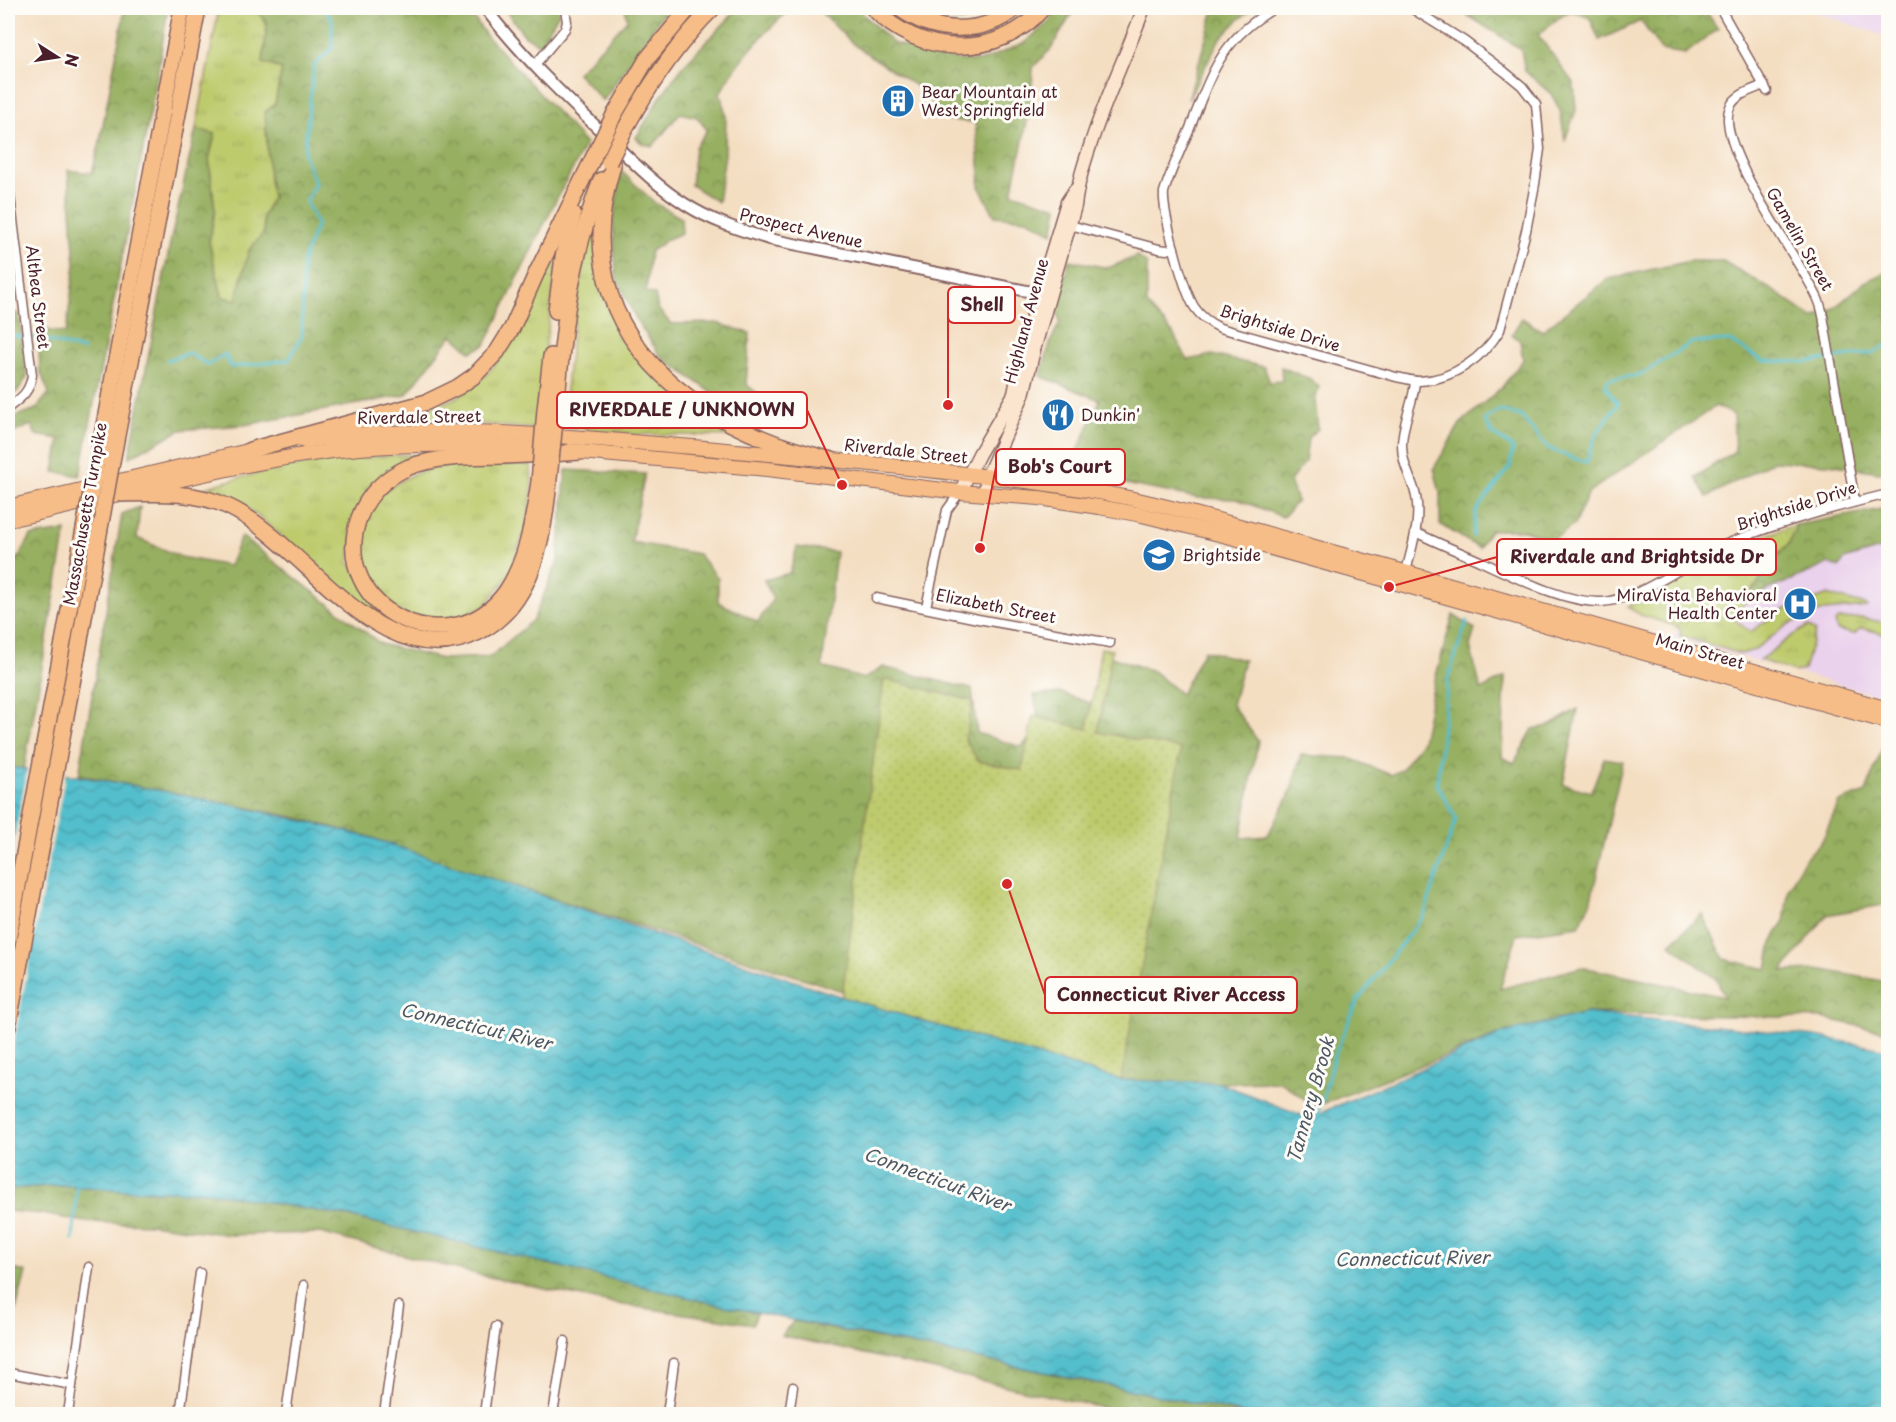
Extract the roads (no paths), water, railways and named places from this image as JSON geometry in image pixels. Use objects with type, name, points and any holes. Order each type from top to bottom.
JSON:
[{"type":"highway","name":"Massachusetts Turnpike","points":[[8,1027],[103,512],[104,467],[182,8]]},
{"type":"highway","name":"Massachusetts Turnpike","points":[[8,940],[86,518],[104,467],[198,8]]},
{"type":"highway","points":[[250,450],[428,402],[458,387],[474,376],[489,361],[508,336],[614,115],[634,80],[682,8]]},
{"type":"highway","points":[[665,36],[689,8]]},
{"type":"highway","points":[[550,411],[572,277],[585,226],[622,134],[665,63],[712,8]]},
{"type":"highway","points":[[873,8],[895,27],[914,38],[960,47],[985,43],[1010,34],[1033,19],[1043,8]]},
{"type":"highway","points":[[899,8],[924,22],[944,27],[964,28],[994,22],[1016,8]]},
{"type":"highway","points":[[611,163],[602,222],[603,268],[612,302],[639,350],[680,391],[730,423],[768,441],[832,460]]},
{"type":"highway","points":[[122,494],[163,493],[192,496],[210,499],[231,507],[267,531],[346,602],[399,635],[434,643],[461,639],[495,623],[511,607],[525,584],[537,554],[544,526],[544,482],[563,257],[585,177]]},
{"type":"highway","points":[[544,482],[515,575],[497,602],[477,617],[465,623],[443,628],[413,624],[387,610],[374,598],[364,583],[355,555],[357,526],[362,511],[371,496],[394,475],[416,465],[447,459],[580,452]]},
{"type":"main road","name":"Highland Avenue","points":[[984,494],[987,477],[1019,407],[1067,202],[1077,186],[1101,116],[1144,8]]},
{"type":"main road","points":[[1135,31],[1152,8]]},
{"type":"main road","name":"Highland Avenue","points":[[960,492],[1014,394],[1023,348],[1070,225],[1077,186]]},
{"type":"main road","name":"Riverdale Street","points":[[8,507],[250,450],[340,436],[433,431],[581,438],[969,474],[1081,490],[1175,509],[1406,572],[1435,587]]},
{"type":"main road","name":"Riverdale Street","points":[[8,520],[274,460],[358,448],[455,444],[580,452],[766,469],[960,492],[1079,503],[1152,517],[1435,587]]},
{"type":"main road","name":"Main Street","points":[[1435,587],[1888,709]]},
{"type":"main road","name":"Main Street","points":[[1435,587],[1888,722]]},
{"type":"street","name":"Prospect Avenue","points":[[485,8],[502,30],[578,110],[666,191],[722,224],[769,239],[823,251],[1045,294]]},
{"type":"street","points":[[535,65],[565,29],[567,22],[565,8]]},
{"type":"street","name":"Brightside Drive","points":[[1275,8],[1259,17],[1237,36],[1217,63],[1166,185],[1164,202],[1174,248],[1191,303],[1212,324],[1415,381],[1434,379],[1463,367],[1486,349],[1500,330],[1526,231],[1540,147],[1536,104],[1522,87],[1464,41],[1411,8]]},
{"type":"street","name":"Gamelin Street","points":[[1720,8],[1766,88],[1740,95],[1731,104],[1728,113],[1728,130],[1760,202],[1819,301],[1855,502]]},
{"type":"street","name":"Althea Street","points":[[8,179],[32,375],[29,388],[8,408]]},
{"type":"street","points":[[1070,225],[1159,249],[1174,248]]},
{"type":"street","points":[[1406,572],[1415,532],[1417,506],[1414,489],[1404,461],[1402,441],[1415,381]]},
{"type":"street","points":[[926,607],[947,510],[960,492]]},
{"type":"street","name":"Brightside Drive","points":[[1415,532],[1526,582],[1584,601],[1602,602],[1622,599],[1641,591],[1726,544],[1784,523],[1888,494]]},
{"type":"street","name":"Elizabeth Street","points":[[876,598],[1110,643]]},
{"type":"street","points":[[68,1414],[89,1267]]},
{"type":"street","points":[[180,1414],[200,1272]]},
{"type":"street","points":[[286,1414],[304,1285]]},
{"type":"street","points":[[384,1414],[399,1306]]},
{"type":"street","points":[[484,1414],[496,1327]]},
{"type":"street","points":[[553,1414],[565,1341]]},
{"type":"street","points":[[667,1414],[674,1363]]},
{"type":"street","points":[[9,1373],[72,1386]]},
{"type":"street","points":[[789,1414],[793,1387]]},
{"type":"water","name":"Connecticut River","points":[[8,767],[190,796],[369,837],[842,997],[1121,1080],[1219,1083],[1309,1118],[1503,1033],[1587,1013],[1815,1036],[1888,1050],[1888,1414],[1247,1414],[720,1305],[352,1217],[209,1192],[123,1190],[61,1185],[8,1189]]},
{"type":"waterway","points":[[167,360],[189,353],[208,365],[225,354],[231,367],[289,360],[302,336],[303,260],[317,224],[306,202],[315,183],[304,154],[314,65],[332,49],[332,20],[325,8]]},
{"type":"waterway","points":[[8,335],[42,339],[83,350]]},
{"type":"waterway","name":"Tannery Brook","points":[[1473,536],[1476,511],[1510,467],[1513,448],[1492,433],[1485,420],[1498,410],[1521,416],[1548,448],[1587,462],[1596,434],[1618,404],[1605,386],[1609,379],[1640,375],[1693,342],[1730,341],[1763,361],[1806,362],[1872,353],[1888,345]]},
{"type":"waterway","name":"Tannery Brook","points":[[1318,1116],[1334,1056],[1358,1000],[1424,915],[1456,819],[1437,784],[1448,678],[1467,621]]},
{"type":"waterway","points":[[73,1240],[77,1185]]},
{"type":"place","name":"Bear Mountain at West Springfield","points":[[898,101]]},
{"type":"place","name":"Shell","points":[[948,405]]},
{"type":"place","name":"Dunkin'","points":[[1058,415]]},
{"type":"place","name":"RIVERDALE / UNKNOWN","points":[[842,485]]},
{"type":"place","name":"Bob's Court","points":[[980,548]]},
{"type":"place","name":"Brightside","points":[[1159,555]]},
{"type":"place","name":"Riverdale and Brightside Dr","points":[[1389,587]]},
{"type":"place","name":"MiraVista Behavioral Health Center","points":[[1800,604]]},
{"type":"place","name":"Connecticut River Access","points":[[1007,884]]}]
